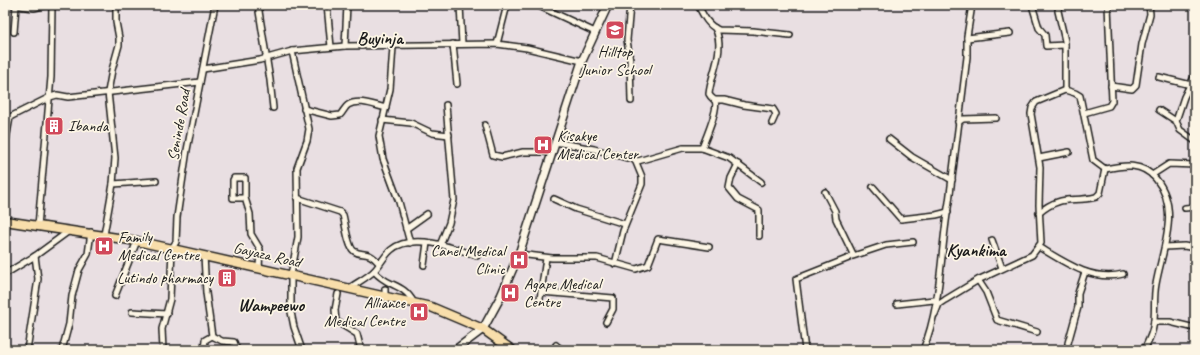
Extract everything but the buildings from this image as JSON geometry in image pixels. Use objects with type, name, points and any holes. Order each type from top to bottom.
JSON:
[{"type":"main road","name":"Gayaza Road","points":[[5,221],[91,232],[172,248],[414,303],[446,312],[483,329],[512,350]]},
{"type":"street","points":[[13,5],[34,8],[47,5]]},
{"type":"street","points":[[38,226],[50,97],[52,5]]},
{"type":"street","points":[[104,235],[113,184],[115,149],[108,92],[119,45],[116,22],[116,5]]},
{"type":"street","name":"Seninde Road","points":[[163,350],[162,328],[167,314],[171,287],[172,248],[176,242],[177,217],[214,5]]},
{"type":"street","points":[[258,5],[267,58],[273,108]]},
{"type":"street","points":[[327,5],[331,47]]},
{"type":"street","points":[[345,46],[347,5]]},
{"type":"street","points":[[460,5],[462,44]]},
{"type":"street","points":[[497,44],[507,5]]},
{"type":"street","points":[[537,5],[596,32]]},
{"type":"street","points":[[455,350],[483,329],[501,296],[519,254],[582,61],[608,5]]},
{"type":"street","points":[[630,5],[627,40],[630,60],[631,101]]},
{"type":"street","points":[[698,5],[707,20],[717,29],[722,45]]},
{"type":"street","points":[[931,350],[923,350],[938,303],[958,122],[967,57],[967,38],[972,5]]},
{"type":"street","points":[[1032,5],[1039,28],[1045,35],[1046,46],[1065,45]]},
{"type":"street","points":[[1059,5],[1058,11],[1065,45],[1065,90]]},
{"type":"street","points":[[1084,113],[1110,105],[1112,86],[1108,5]]},
{"type":"street","points":[[1112,86],[1132,89],[1136,85],[1142,44],[1150,14],[1150,5]]},
{"type":"street","points":[[14,32],[16,6]]},
{"type":"street","points":[[717,29],[790,35]]},
{"type":"street","points":[[717,29],[718,53],[709,94],[715,100],[724,100],[744,105],[773,109],[776,114],[772,123]]},
{"type":"street","points":[[967,38],[1010,33]]},
{"type":"street","points":[[203,69],[267,58],[292,51],[345,46],[393,47],[453,44],[497,44],[527,48],[582,61]]},
{"type":"street","points":[[453,44],[457,84]]},
{"type":"street","points":[[393,47],[390,88],[379,136],[383,158],[399,202],[410,243]]},
{"type":"street","points":[[292,51],[309,134],[297,168],[298,237],[291,275],[291,312],[302,350]]},
{"type":"street","points":[[1176,121],[1184,97],[1195,75]]},
{"type":"street","points":[[1159,77],[1191,85]]},
{"type":"street","points":[[5,146],[8,117],[50,97],[57,95],[68,97],[200,82]]},
{"type":"street","points":[[938,303],[978,280],[1032,255],[1039,248],[1040,167],[1035,143],[1032,108],[1040,100],[1065,90],[1080,96],[1093,160],[1105,169],[1132,165],[1152,175],[1161,185],[1167,200],[1168,217],[1165,247],[1155,287],[1154,322],[1152,332],[1144,350]]},
{"type":"street","points":[[702,148],[711,126],[715,108],[715,100]]},
{"type":"street","points":[[304,109],[332,116],[340,115],[349,104],[374,104],[386,108]]},
{"type":"street","points":[[440,245],[449,223],[454,200],[446,105]]},
{"type":"street","points":[[1159,110],[1176,121],[1180,130],[1195,141]]},
{"type":"street","points":[[958,122],[962,119],[996,118]]},
{"type":"street","points":[[382,120],[411,123],[432,134],[449,135]]},
{"type":"street","points":[[485,125],[493,155],[502,157],[523,152],[552,152]]},
{"type":"street","points":[[889,139],[912,157],[952,180]]},
{"type":"street","points":[[555,142],[594,149],[635,160],[652,158],[683,148],[702,148],[729,158],[761,182]]},
{"type":"street","points":[[1039,158],[1069,152]]},
{"type":"street","points":[[615,264],[625,224],[642,184],[642,176],[635,160]]},
{"type":"street","points":[[738,164],[731,178],[729,188],[738,199],[759,210],[759,236]]},
{"type":"street","points":[[1152,175],[1169,164],[1195,165]]},
{"type":"street","points":[[1039,213],[1049,205],[1060,200],[1096,197],[1100,192],[1105,169]]},
{"type":"street","points":[[245,198],[233,198],[234,178],[245,178],[245,198],[250,214],[251,234],[260,249],[259,268]]},
{"type":"street","points":[[113,184],[156,181]]},
{"type":"street","points":[[873,187],[901,219],[948,212]]},
{"type":"street","points":[[825,192],[853,251],[853,256]]},
{"type":"street","points":[[297,198],[340,212],[343,215],[351,248],[356,252],[371,255],[379,263]]},
{"type":"street","points":[[554,199],[576,209],[625,224]]},
{"type":"street","points":[[1185,208],[1195,207]]},
{"type":"street","points":[[406,229],[427,214]]},
{"type":"street","points":[[5,274],[35,256],[70,230]]},
{"type":"street","points":[[62,350],[69,324],[72,296],[79,270],[88,254],[91,232]]},
{"type":"street","points":[[519,254],[546,258],[592,257],[636,269],[644,267],[650,262],[656,241],[660,239],[709,247]]},
{"type":"street","points":[[992,240],[1002,268]]},
{"type":"street","points":[[115,296],[137,241]]},
{"type":"street","points":[[805,350],[796,279],[853,256],[886,245],[914,242]]},
{"type":"street","points":[[348,289],[374,271],[391,250],[410,243],[440,245],[477,256]]},
{"type":"street","points":[[424,265],[426,243]]},
{"type":"street","points":[[1165,247],[1184,246],[1195,248]]},
{"type":"street","points":[[1039,248],[1085,272],[1106,276],[1123,274]]},
{"type":"street","points":[[204,255],[206,294],[212,336]]},
{"type":"street","points":[[27,350],[38,279],[35,256]]},
{"type":"street","points":[[540,299],[546,258]]},
{"type":"street","points":[[374,271],[383,280],[405,290],[414,303]]},
{"type":"street","points":[[1068,343],[1078,307],[1078,293],[1085,272]]},
{"type":"street","points":[[978,280],[986,292],[997,320],[1036,332]]},
{"type":"street","points":[[541,292],[613,298],[614,309],[606,322]]},
{"type":"street","points":[[338,294],[335,310],[336,321],[357,334],[361,350]]},
{"type":"street","points":[[897,304],[934,300],[938,303]]},
{"type":"street","points":[[132,312],[167,314]]},
{"type":"street","points":[[1154,322],[1170,322],[1195,328]]},
{"type":"street","points":[[204,350],[205,340],[212,336]]},
{"type":"street","points":[[212,336],[222,341],[234,342],[237,350]]},
{"type":"street","points":[[556,345],[562,350]]},
{"type":"place","name":"Hilltop Junior School","points":[[615,30]]},
{"type":"place","name":"Ibanda","points":[[54,126]]},
{"type":"place","name":"Kisakye Medical Center","points":[[543,145]]},
{"type":"place","name":"Family Medical Centre","points":[[104,246]]},
{"type":"place","name":"Canel Medical Clinic","points":[[519,260]]},
{"type":"place","name":"Lutindo pharmacy","points":[[227,278]]},
{"type":"place","name":"Agape Medical Centre","points":[[510,293]]},
{"type":"place","name":"Alliance Medical Centre","points":[[419,312]]},
{"type":"district","name":"Buyinja","points":[[380,38]]},
{"type":"district","name":"Kyankima","points":[[976,250]]},
{"type":"district","name":"Wampeewo","points":[[271,305]]}]
